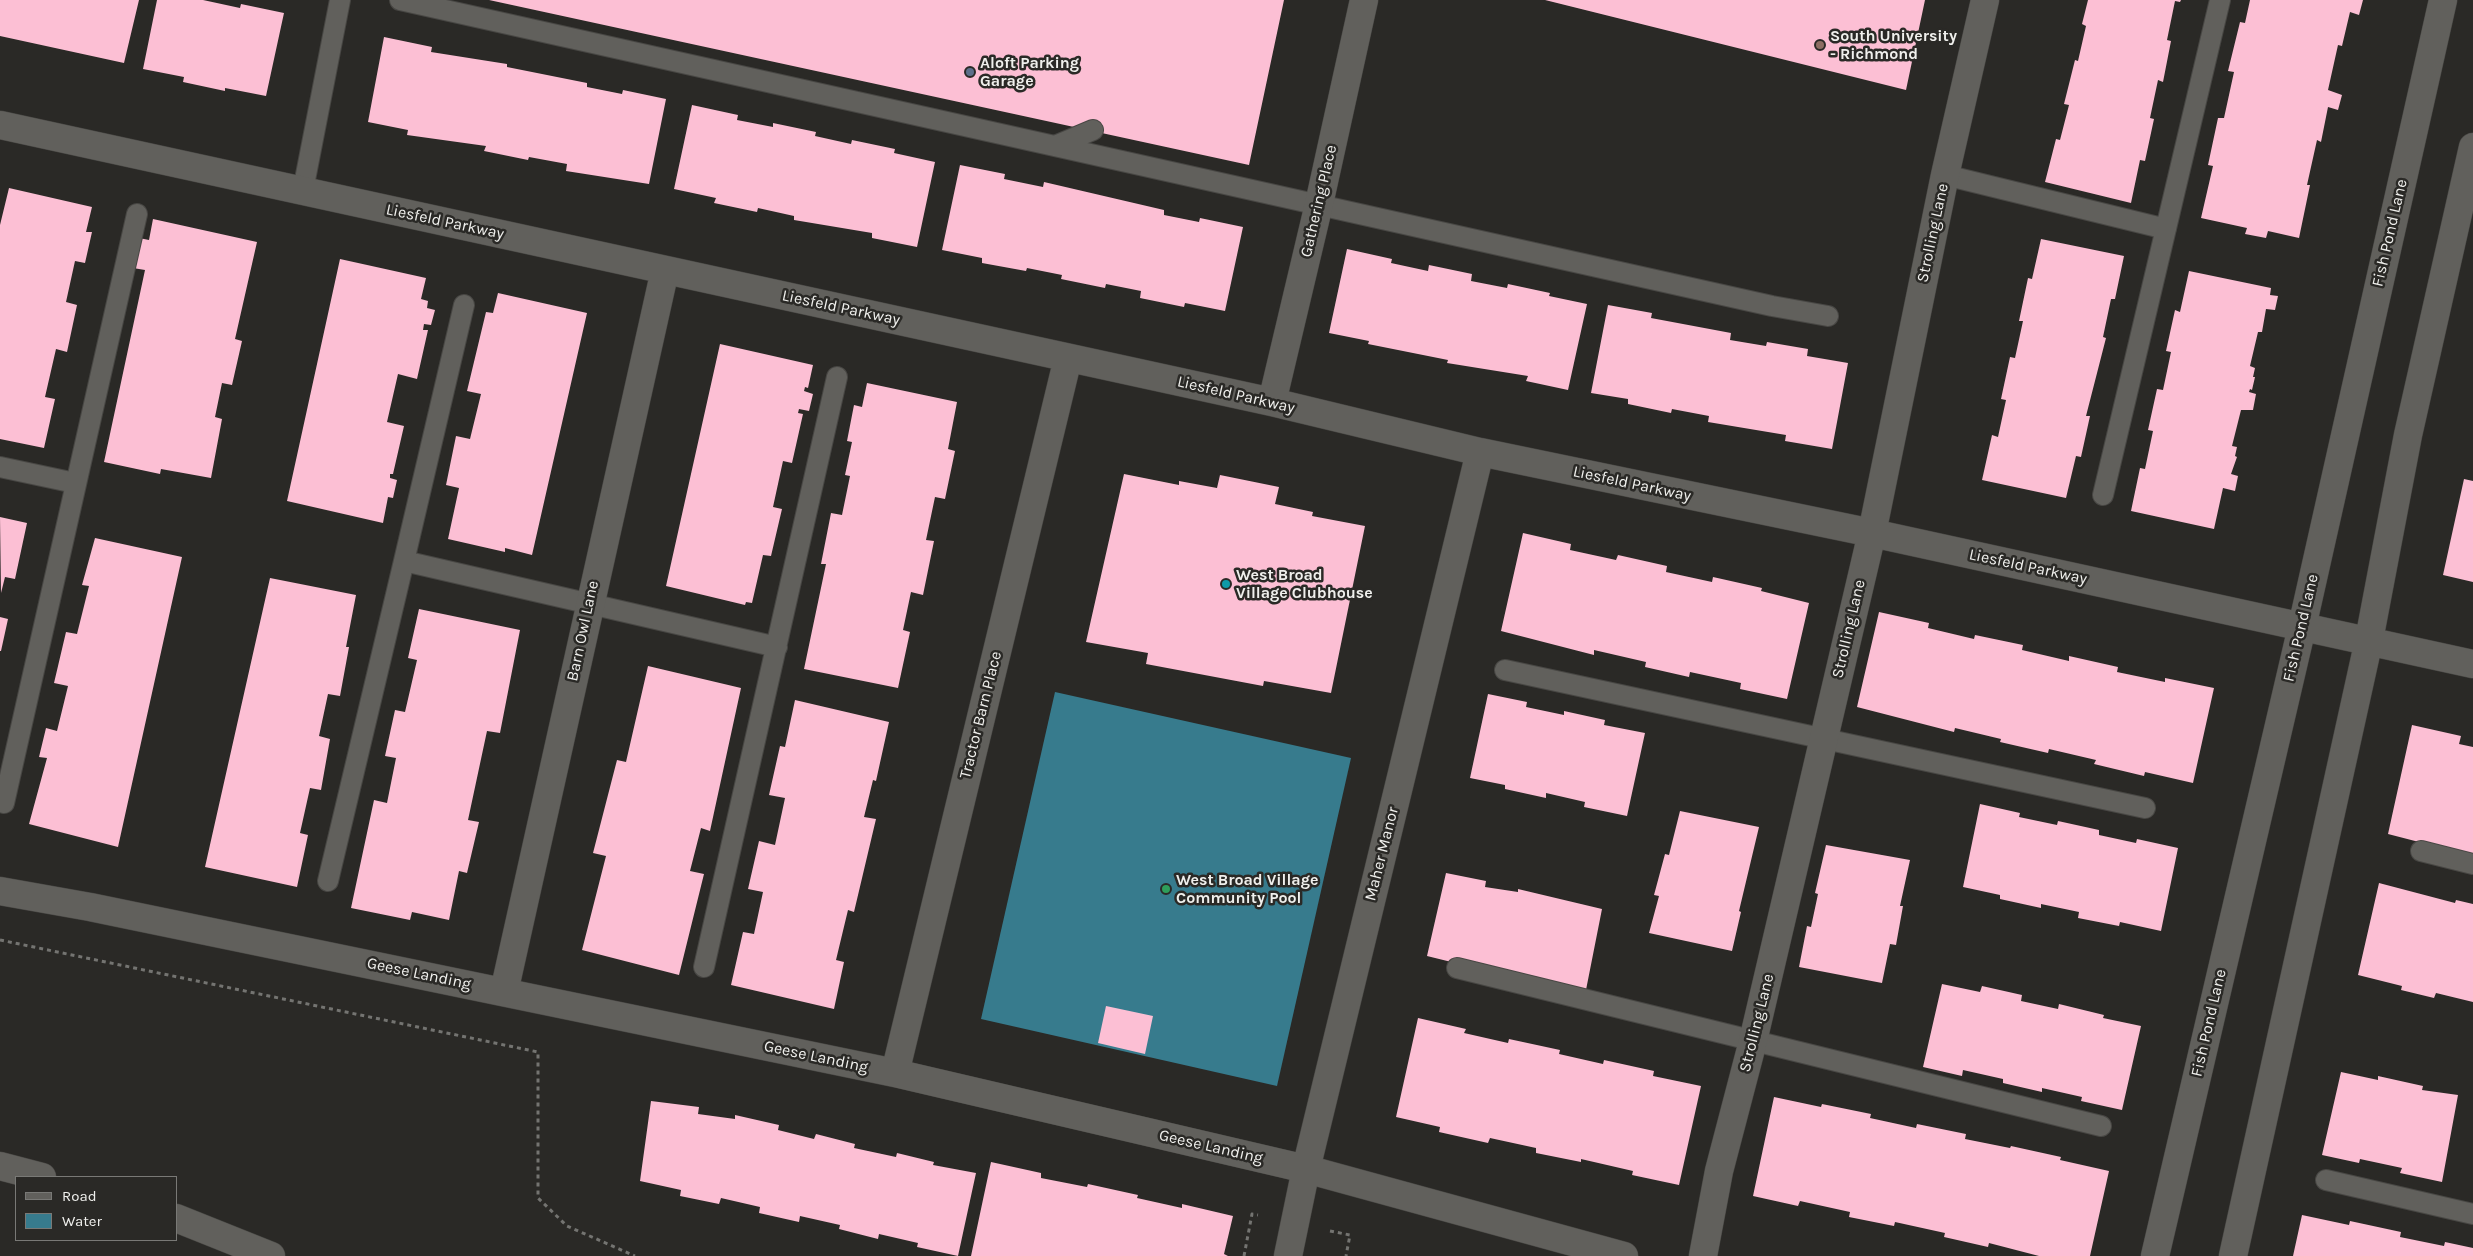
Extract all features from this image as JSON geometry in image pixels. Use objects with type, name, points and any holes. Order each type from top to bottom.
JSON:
[{"type":"street","name":"Gathering Place","points":[[1272,402],[1319,204],[1364,0]]},
{"type":"street","name":"Strolling Lane","points":[[1703,1256],[1719,1170],[1753,1041],[1872,533],[1945,175],[1985,0]]},
{"type":"street","name":"Fish Pond Lane","points":[[2155,1256],[2302,627],[2443,0]]},
{"type":"street","name":"Liesfeld Parkway","points":[[0,125],[1272,402],[1480,452],[1872,533],[2473,664]]},
{"type":"street","points":[[2233,1256],[2369,640],[2408,435],[2473,147]]},
{"type":"street","name":"Barn Owl Lane","points":[[504,992],[665,270]]},
{"type":"street","name":"Tractor Barn Place","points":[[894,1073],[1068,358]]},
{"type":"street","name":"Maher Manor","points":[[1288,1256],[1306,1169],[1480,452]]},
{"type":"street","name":"Geese Landing","points":[[0,891],[90,907],[894,1073],[1306,1169],[1624,1256]]},
{"type":"street","points":[[0,1166],[38,1176]]},
{"type":"street","points":[[178,1219],[271,1256]]},
{"type":"lane","points":[[303,190],[340,0]]},
{"type":"lane","points":[[400,0],[1772,306],[1828,316]]},
{"type":"lane","points":[[2103,495],[2220,0]]},
{"type":"lane","points":[[1055,146],[1093,130]]},
{"type":"lane","points":[[1945,175],[2166,230]]},
{"type":"lane","points":[[4,803],[137,214]]},
{"type":"lane","points":[[328,881],[464,304]]},
{"type":"lane","points":[[704,967],[837,377]]},
{"type":"lane","points":[[0,467],[76,483]]},
{"type":"lane","points":[[404,561],[777,647]]},
{"type":"lane","points":[[1505,670],[2145,808]]},
{"type":"lane","points":[[2422,851],[2473,864]]},
{"type":"lane","points":[[1457,968],[2102,1126]]},
{"type":"lane","points":[[2326,1180],[2473,1214]]},
{"type":"path","points":[[0,940],[538,1052],[538,1198],[568,1226],[635,1256]]},
{"type":"water","name":"West Broad Village Community Pool","points":[[1055,692],[1351,758],[1277,1086],[981,1019]]},
{"type":"building","points":[[0,0],[139,0],[124,63],[0,36]]},
{"type":"building","points":[[157,0],[203,0],[240,8],[241,4],[284,13],[266,96],[225,88],[225,91],[183,82],[184,77],[143,69]]},
{"type":"building","name":"Aloft Parking Garage","points":[[489,0],[1284,0],[1249,165]]},
{"type":"building","name":"South University - Richmond","points":[[1545,0],[1925,0],[1906,90]]},
{"type":"building","points":[[2088,0],[2181,0],[2180,2],[2175,1],[2167,40],[2171,41],[2163,82],[2158,80],[2150,118],[2154,119],[2145,161],[2140,160],[2131,203],[2045,182],[2056,139],[2060,140],[2069,105],[2064,104],[2075,60],[2078,61],[2086,26],[2082,24]]},
{"type":"building","points":[[2250,0],[2363,0],[2359,15],[2350,12],[2342,46],[2338,45],[2328,90],[2342,95],[2338,110],[2328,107],[2321,142],[2317,140],[2307,185],[2310,185],[2299,238],[2268,231],[2266,238],[2245,234],[2247,228],[2201,218],[2213,166],[2208,165],[2218,118],[2224,118],[2234,72],[2228,71],[2240,22],[2245,23]]},
{"type":"building","points":[[384,37],[432,47],[431,52],[507,64],[507,67],[587,83],[587,87],[622,94],[623,90],[666,99],[649,184],[566,171],[567,164],[529,157],[528,160],[484,151],[486,146],[407,135],[408,130],[368,122]]},
{"type":"building","points":[[692,105],[738,115],[737,120],[773,127],[773,123],[816,132],[815,136],[851,144],[852,140],[895,149],[894,153],[935,162],[917,247],[872,238],[872,233],[794,220],[794,216],[758,208],[757,212],[714,203],[716,198],[674,189]]},
{"type":"building","points":[[960,165],[1005,174],[1004,179],[1043,187],[1044,182],[1164,210],[1164,215],[1199,222],[1200,218],[1243,227],[1225,311],[1185,303],[1184,307],[1140,298],[1141,291],[1106,284],[1105,288],[1061,279],[1062,275],[1027,268],[1026,271],[982,263],[982,258],[942,250]]},
{"type":"building","points":[[9,188],[92,207],[86,232],[92,232],[85,263],[75,261],[66,302],[77,305],[67,352],[56,349],[45,397],[55,399],[44,448],[0,439],[0,225]]},
{"type":"building","points":[[153,219],[257,242],[235,339],[242,341],[232,385],[222,383],[215,417],[222,419],[211,478],[161,469],[160,474],[104,462],[145,270],[133,268],[139,238],[149,240]]},
{"type":"building","points":[[2041,239],[2124,256],[2115,299],[2111,299],[2103,337],[2106,338],[2086,416],[2090,416],[2081,457],[2076,456],[2066,498],[1982,480],[1992,435],[1998,437],[2006,400],[2001,399],[2010,357],[2015,358],[2023,321],[2019,321],[2028,278],[2032,279]]},
{"type":"building","points":[[1347,249],[1392,259],[1391,263],[1428,271],[1429,265],[1472,274],[1471,281],[1507,288],[1508,284],[1550,293],[1549,296],[1587,304],[1568,390],[1526,381],[1528,376],[1447,363],[1448,360],[1368,344],[1369,341],[1329,333]]},
{"type":"building","points":[[340,259],[426,278],[421,299],[428,301],[427,308],[435,310],[431,325],[424,324],[423,330],[428,330],[417,379],[398,374],[387,422],[404,426],[393,474],[390,474],[390,478],[397,480],[393,498],[388,497],[383,523],[287,501]]},
{"type":"building","points":[[2189,271],[2271,288],[2270,295],[2278,296],[2275,310],[2266,309],[2262,332],[2258,332],[2250,366],[2255,368],[2252,390],[2250,389],[2249,392],[2256,394],[2253,410],[2241,410],[2232,446],[2237,447],[2235,456],[2237,457],[2231,474],[2238,476],[2235,491],[2223,488],[2214,529],[2131,511],[2140,468],[2145,469],[2153,431],[2148,430],[2157,389],[2163,390],[2171,352],[2166,351],[2175,310],[2180,312]]},
{"type":"building","points":[[498,293],[587,313],[532,555],[505,548],[505,552],[448,539],[459,488],[446,485],[456,436],[470,439],[481,394],[467,391],[486,312],[493,313]]},
{"type":"building","points":[[1608,305],[1652,313],[1651,318],[1731,333],[1730,340],[1766,346],[1767,342],[1808,349],[1807,356],[1848,363],[1832,449],[1785,441],[1786,435],[1708,422],[1709,416],[1672,409],[1671,413],[1628,404],[1628,399],[1591,393]]},
{"type":"building","points":[[720,344],[813,365],[808,388],[805,387],[804,391],[813,394],[809,411],[799,409],[798,413],[803,414],[792,463],[783,461],[773,507],[782,509],[771,556],[763,555],[752,603],[746,602],[745,605],[666,586]]},
{"type":"building","points":[[867,383],[957,402],[948,449],[955,451],[945,499],[935,497],[926,540],[934,541],[923,595],[911,592],[903,630],[910,632],[898,688],[804,669],[826,564],[821,564],[831,513],[842,515],[850,476],[845,475],[852,442],[847,441],[854,405],[862,407]]},
{"type":"building","name":"West Broad Village Clubhouse","points":[[1124,474],[1179,485],[1179,481],[1217,488],[1220,475],[1279,487],[1275,504],[1313,512],[1312,516],[1365,526],[1331,693],[1264,681],[1263,686],[1146,664],[1148,653],[1086,642]]},
{"type":"building","points":[[2464,479],[2473,481],[2473,582],[2443,575]]},
{"type":"building","points":[[0,517],[27,523],[15,579],[5,577],[1,593]]},
{"type":"building","points":[[1523,533],[1571,544],[1570,550],[1616,560],[1618,555],[1667,566],[1666,572],[1712,582],[1713,577],[1762,588],[1761,591],[1809,603],[1787,699],[1740,689],[1741,683],[1690,672],[1689,677],[1645,667],[1646,662],[1594,650],[1594,655],[1501,631]]},
{"type":"building","points":[[95,538],[182,557],[118,847],[29,824],[47,758],[39,757],[46,728],[57,731],[68,686],[54,683],[66,632],[77,634],[89,586],[82,585]]},
{"type":"building","points":[[270,578],[356,595],[346,647],[349,647],[340,696],[328,694],[319,736],[330,739],[321,790],[310,788],[300,833],[308,835],[297,887],[205,867]]},
{"type":"building","points":[[419,609],[520,630],[500,733],[487,731],[468,820],[479,822],[467,873],[459,871],[449,920],[412,912],[410,920],[351,908],[374,800],[387,803],[396,758],[385,756],[395,710],[405,712],[417,660],[408,658]]},
{"type":"building","points":[[1879,612],[1929,623],[1928,628],[1974,639],[1975,635],[2023,645],[2022,650],[2069,661],[2069,656],[2118,667],[2117,672],[2165,682],[2165,678],[2214,688],[2193,783],[2145,772],[2144,776],[2094,764],[2096,760],[2049,749],[2048,753],[2000,742],[2001,739],[1955,728],[1954,732],[1857,707]]},
{"type":"building","points":[[0,617],[8,619],[1,651],[0,651]]},
{"type":"building","points":[[648,666],[741,688],[710,831],[701,828],[690,871],[704,874],[679,975],[582,950],[606,856],[593,853],[617,760],[626,762]]},
{"type":"building","points":[[1488,694],[1527,702],[1526,707],[1564,715],[1564,711],[1605,720],[1604,725],[1645,733],[1627,816],[1584,807],[1585,802],[1546,793],[1546,798],[1505,789],[1505,785],[1470,778]]},
{"type":"building","points":[[795,700],[889,722],[876,781],[873,780],[864,817],[876,819],[854,912],[848,910],[836,960],[844,962],[834,1009],[731,985],[743,932],[754,934],[763,892],[748,889],[759,841],[775,845],[785,798],[769,795],[780,746],[785,747]]},
{"type":"building","points":[[2412,725],[2461,736],[2459,744],[2473,747],[2473,856],[2388,834]]},
{"type":"building","points":[[1980,804],[2020,813],[2019,817],[2057,825],[2058,821],[2099,830],[2099,835],[2136,843],[2137,839],[2178,848],[2161,931],[2120,922],[2119,926],[2078,918],[2079,912],[2041,904],[2041,908],[2000,899],[2000,895],[1963,887]]},
{"type":"building","points":[[1680,811],[1759,827],[1739,911],[1741,912],[1732,951],[1649,933],[1659,896],[1654,895],[1665,854],[1669,855]]},
{"type":"building","points":[[1826,845],[1910,860],[1900,906],[1903,906],[1896,945],[1890,944],[1882,983],[1799,967],[1807,926],[1811,927],[1818,894],[1815,893]]},
{"type":"building","points":[[1446,873],[1486,881],[1485,887],[1518,892],[1518,889],[1602,909],[1585,995],[1427,956]]},
{"type":"building","points":[[2379,883],[2455,903],[2456,900],[2473,904],[2473,1002],[2436,993],[2434,998],[2401,990],[2402,986],[2358,975]]},
{"type":"building","points":[[1942,984],[1980,992],[1982,986],[2022,995],[2021,1001],[2058,1009],[2059,1004],[2104,1015],[2103,1018],[2141,1026],[2122,1110],[2081,1101],[2082,1097],[2042,1088],[2042,1092],[2003,1083],[2003,1079],[1963,1070],[1962,1076],[1923,1067]]},
{"type":"building","points":[[1106,1006],[1153,1016],[1145,1054],[1098,1043]]},
{"type":"building","points":[[1418,1018],[1466,1029],[1464,1033],[1508,1043],[1509,1039],[1560,1050],[1559,1054],[1603,1064],[1604,1060],[1654,1071],[1653,1076],[1701,1086],[1679,1185],[1632,1175],[1633,1171],[1581,1159],[1581,1162],[1536,1153],[1536,1148],[1490,1138],[1488,1143],[1439,1132],[1440,1127],[1396,1117]]},
{"type":"building","points":[[2341,1072],[2378,1080],[2378,1076],[2423,1086],[2422,1090],[2458,1095],[2442,1182],[2400,1173],[2402,1168],[2360,1159],[2359,1163],[2322,1155]]},
{"type":"building","points":[[1774,1097],[1821,1107],[1822,1104],[1871,1114],[1870,1118],[1916,1128],[1917,1124],[1966,1134],[1965,1139],[2010,1148],[2011,1146],[2061,1157],[2060,1160],[2109,1171],[2090,1256],[2039,1256],[1989,1243],[1988,1247],[1944,1237],[1945,1233],[1895,1222],[1894,1226],[1849,1217],[1850,1212],[1800,1201],[1798,1206],[1753,1196]]},
{"type":"building","points":[[651,1101],[699,1107],[698,1114],[735,1119],[735,1115],[779,1125],[778,1130],[814,1139],[816,1134],[855,1144],[854,1148],[896,1157],[897,1153],[934,1162],[933,1165],[976,1173],[958,1256],[917,1247],[918,1243],[879,1234],[878,1239],[839,1229],[840,1225],[800,1216],[799,1222],[759,1213],[760,1207],[721,1198],[719,1204],[680,1196],[681,1190],[640,1181]]},
{"type":"building","points":[[991,1162],[1041,1173],[1041,1178],[1087,1187],[1088,1184],[1138,1195],[1137,1198],[1182,1208],[1182,1204],[1233,1216],[1224,1254],[1228,1256],[971,1256]]},
{"type":"building","points":[[2302,1215],[2349,1225],[2350,1221],[2401,1232],[2400,1237],[2444,1246],[2445,1242],[2473,1248],[2473,1256],[2293,1256]]},
{"type":"place","name":"South University - Richmond","points":[[1820,45]]},
{"type":"place","name":"Aloft Parking Garage","points":[[970,72]]},
{"type":"place","name":"West Broad Village Clubhouse","points":[[1226,584]]},
{"type":"place","name":"West Broad Village Community Pool","points":[[1166,889]]}]
